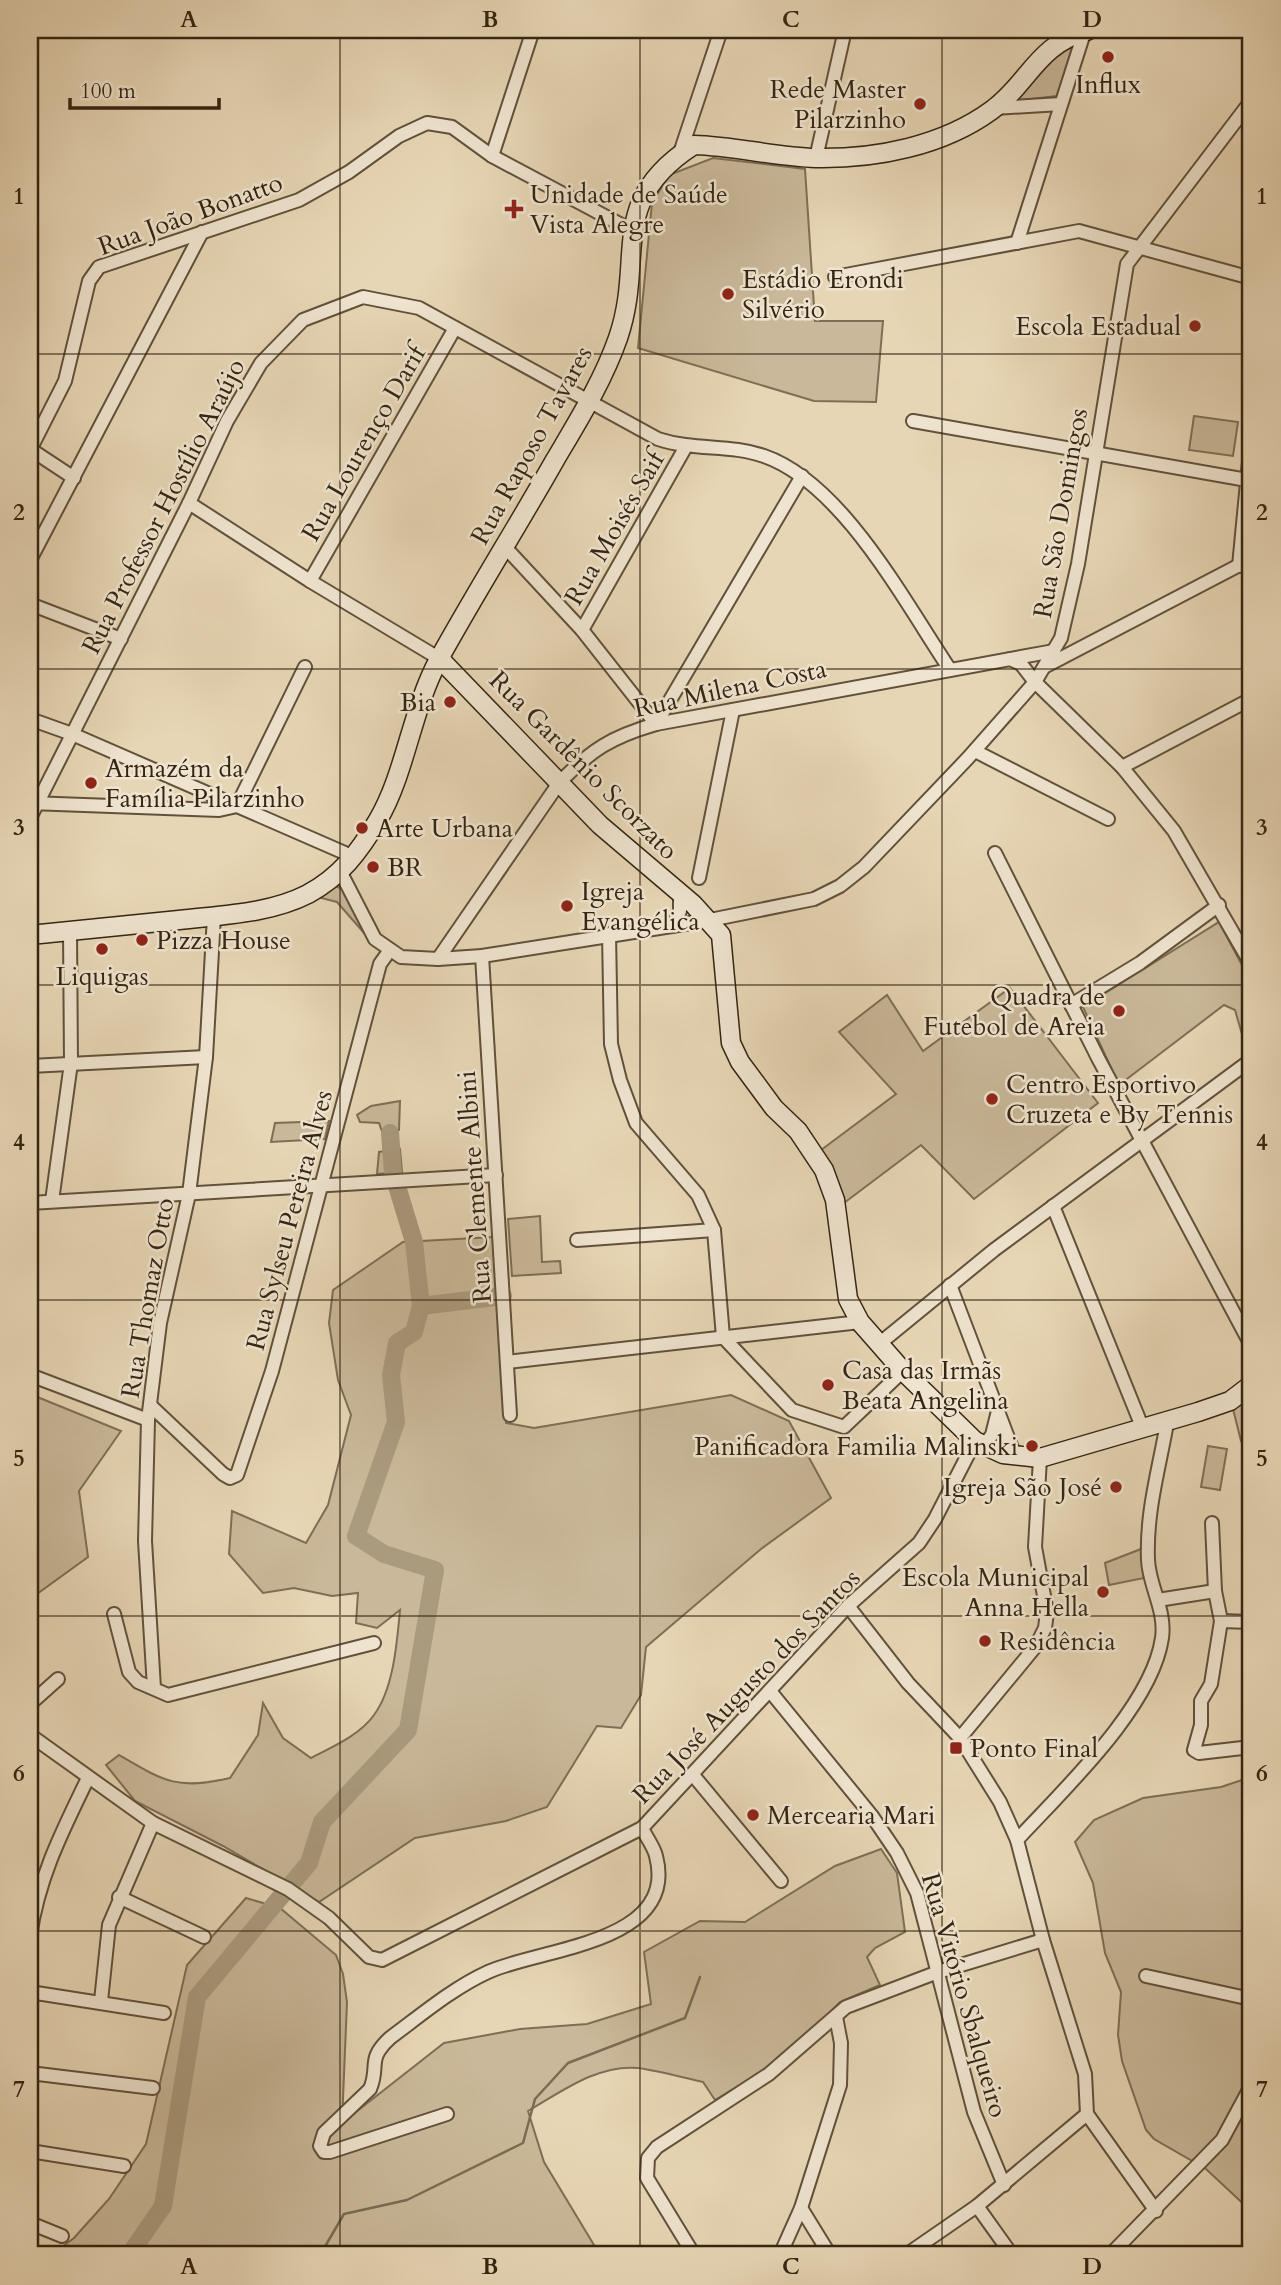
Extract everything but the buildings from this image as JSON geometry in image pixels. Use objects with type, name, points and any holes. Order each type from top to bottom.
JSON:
[{"type":"main road","points":[[680,153],[694,145],[816,158],[883,152],[942,139],[994,108],[1042,56],[1059,43],[1085,30]]},
{"type":"main road","name":"Rua Raposo Tavares","points":[[30,935],[265,909],[291,901],[341,873],[354,857],[391,795],[413,717],[440,659],[590,401],[626,316],[631,230],[639,203],[652,180],[680,153]]},
{"type":"main road","name":"Rua Gardênio Scorzato","points":[[440,659],[600,825],[710,920],[721,935],[731,1043],[740,1062],[774,1108],[798,1131],[824,1170],[835,1200],[848,1299],[860,1322],[903,1371],[979,1443],[1015,1456],[1040,1458],[1167,1423],[1230,1401],[1251,1385]]},
{"type":"street","points":[[533,30],[492,156],[631,230]]},
{"type":"street","points":[[680,153],[721,30]]},
{"type":"street","points":[[816,158],[845,30]]},
{"type":"street","points":[[1017,243],[1085,30]]},
{"type":"street","name":"Rua São Domingos","points":[[390,950],[401,957],[438,959],[482,956],[710,920],[814,899],[840,886],[863,867],[975,751],[1035,682],[1061,638],[1075,583],[1125,271],[1136,248],[1251,101]]},
{"type":"street","points":[[994,108],[1061,104]]},
{"type":"street","name":"Rua João Bonatto","points":[[30,449],[65,381],[89,281],[99,267],[299,200],[349,172],[398,136],[427,123],[452,127],[492,156]]},
{"type":"street","points":[[835,277],[1079,231],[1251,278]]},
{"type":"street","points":[[30,560],[202,232]]},
{"type":"street","name":"Rua Professor Hostílio Araújo","points":[[30,818],[34,802],[72,734],[190,503],[227,421],[261,363],[303,320],[363,297],[419,308],[658,439],[685,448],[750,452],[768,457],[802,476],[861,537],[949,668]]},
{"type":"street","name":"Rua Lourenço Darif","points":[[310,582],[455,328]]},
{"type":"street","points":[[913,421],[1247,480]]},
{"type":"street","points":[[1238,566],[1251,441]]},
{"type":"street","name":"Rua Moisés Saif","points":[[582,630],[685,448]]},
{"type":"street","points":[[30,449],[74,478]]},
{"type":"street","points":[[505,547],[582,630],[656,724],[802,476]]},
{"type":"street","name":"Rua Gardênio Scorzato","points":[[190,503],[310,582],[440,659]]},
{"type":"street","points":[[1046,666],[1251,559]]},
{"type":"street","points":[[30,604],[121,639]]},
{"type":"street","points":[[1061,638],[1080,649]]},
{"type":"street","name":"Rua Milena Costa","points":[[438,959],[559,783],[601,744],[618,735],[656,724],[949,668],[1054,651]]},
{"type":"street","points":[[1010,659],[1021,664],[1035,682],[1122,767],[1174,831],[1251,964]]},
{"type":"street","points":[[237,806],[305,667]]},
{"type":"street","points":[[1122,767],[1251,699]]},
{"type":"street","points":[[699,878],[733,710]]},
{"type":"street","points":[[30,719],[72,734],[354,857]]},
{"type":"street","points":[[975,751],[1108,819]]},
{"type":"street","points":[[34,802],[219,810],[237,806]]},
{"type":"street","points":[[995,853],[1071,1005],[1251,1345]]},
{"type":"street","points":[[341,873],[375,939],[390,950]]},
{"type":"street","points":[[672,926],[680,911],[680,895]]},
{"type":"street","points":[[1071,1005],[1140,963],[1219,905]]},
{"type":"street","name":"Rua Thomaz Otto","points":[[154,1688],[145,1541],[148,1420],[160,1323],[189,1194],[206,1057],[214,916]]},
{"type":"street","points":[[52,1201],[71,1063],[69,931]]},
{"type":"street","points":[[609,934],[611,1044],[627,1103],[636,1123],[698,1195],[714,1230],[723,1337],[792,1410],[844,1427],[903,1371]]},
{"type":"street","name":"Rua Sylseu Pereira Alves","points":[[150,1405],[215,1466],[230,1478],[237,1475],[272,1371],[323,1187],[380,964],[390,950]]},
{"type":"street","name":"Rua Clemente Albini","points":[[482,956],[510,1415]]},
{"type":"street","points":[[30,1066],[206,1057]]},
{"type":"street","points":[[879,1343],[1052,1206],[1251,1060]]},
{"type":"street","points":[[30,1203],[496,1175]]},
{"type":"street","points":[[1052,1206],[1143,1429]]},
{"type":"street","points":[[577,1241],[714,1230]]},
{"type":"street","points":[[950,1285],[1015,1456]]},
{"type":"street","points":[[507,1362],[860,1322]]},
{"type":"street","points":[[30,1375],[148,1420]]},
{"type":"street","name":"Rua José Augusto dos Santos","points":[[153,1823],[288,1889],[329,1918],[369,1957],[382,1960],[642,1828],[848,1606],[919,1543],[936,1519],[979,1443],[992,1435],[998,1408]]},
{"type":"street","points":[[1017,1840],[1132,1709],[1162,1638],[1158,1600],[1148,1564],[1147,1523],[1167,1423]]},
{"type":"street","points":[[960,1738],[1036,1646],[1045,1628],[1047,1612],[1035,1547],[1040,1458]]},
{"type":"street","points":[[1212,1523],[1215,1591],[1221,1621],[1211,1684],[1201,1701],[1201,1725],[1194,1750],[1199,1754],[1251,1747]]},
{"type":"street","points":[[1158,1600],[1215,1591]]},
{"type":"street","points":[[848,1606],[908,1683],[960,1738],[1000,1802],[1017,1840],[1085,2074],[1087,2114],[1156,2211]]},
{"type":"street","points":[[114,1614],[129,1672],[138,1682],[168,1695],[374,1643]]},
{"type":"street","points":[[1221,1621],[1251,1622]]},
{"type":"street","points":[[30,1704],[58,1679]]},
{"type":"street","name":"Rua Vitório Sbalqueiro","points":[[770,1691],[872,1816],[897,1853],[917,1893],[974,2112],[1004,2185]]},
{"type":"street","points":[[30,1735],[153,1823],[109,1925],[101,2001]]},
{"type":"street","points":[[693,1775],[781,1881]]},
{"type":"street","points":[[30,1936],[36,1894],[51,1854],[88,1778]]},
{"type":"street","points":[[447,2114],[330,2152],[324,2152],[320,2146],[324,2133],[370,2089],[374,2080],[373,2062],[379,2048],[457,1990],[488,1972],[549,1952],[589,1944],[641,1917],[656,1895],[658,1875],[656,1855],[642,1828]]},
{"type":"street","points":[[119,1897],[204,1937]]},
{"type":"street","points":[[694,2255],[647,2178],[645,2170],[648,2158],[657,2147],[769,2074],[857,2001],[938,1972],[1044,1940]]},
{"type":"street","points":[[1146,1976],[1251,1998]]},
{"type":"street","points":[[30,1992],[101,2001],[164,2013]]},
{"type":"street","points":[[780,2255],[801,2208],[840,2085],[841,2042],[836,2017]]},
{"type":"street","points":[[30,2073],[153,2088]]},
{"type":"street","points":[[1110,2255],[1156,2211],[1222,2140],[1251,2086]]},
{"type":"street","points":[[906,2255],[1004,2185],[1087,2114]]},
{"type":"street","points":[[30,2151],[124,2166]]},
{"type":"street","points":[[977,2206],[1012,2255]]},
{"type":"street","points":[[801,2208],[830,2255]]},
{"type":"street","points":[[30,2223],[62,2236]]},
{"type":"shaded area","points":[[1074,43],[1057,96],[1013,101],[1048,60]]},
{"type":"shaded area","name":"Estádio Erondi Silvério","points":[[713,158],[805,169],[815,321],[883,321],[876,402],[814,401],[638,348],[652,203],[669,175]]},
{"type":"shaded area","points":[[1194,416],[1238,422],[1233,456],[1189,450]]},
{"type":"shaded area","points":[[336,886],[346,892],[365,934],[337,902],[317,897]]},
{"type":"shaded area","points":[[1219,922],[1251,982],[1251,1045],[1246,1048],[1235,1010],[1224,1005],[1119,1085],[1083,1007]]},
{"type":"shaded area","name":"Centro Esportivo Cruzeta e By Tennis","points":[[1010,988],[1098,1103],[974,1199],[921,1145],[844,1203],[821,1150],[896,1094],[839,1032],[887,995],[923,1051]]},
{"type":"shaded area","points":[[400,1101],[399,1130],[383,1134],[379,1123],[360,1122],[357,1115],[371,1106]]},
{"type":"shaded area","points":[[329,1121],[325,1139],[271,1142],[275,1123]]},
{"type":"shaded area","points":[[400,1149],[402,1172],[377,1174],[379,1152]]},
{"type":"shaded area","points":[[540,1216],[542,1262],[560,1261],[561,1273],[512,1276],[508,1219]]},
{"type":"shaded area","points":[[493,1237],[506,1423],[534,1428],[731,1395],[789,1421],[831,1498],[761,1549],[646,1647],[641,1695],[621,1728],[597,1726],[547,1807],[506,1821],[415,1838],[319,1902],[223,1846],[135,1801],[106,1765],[119,1755],[148,1772],[172,1781],[212,1782],[230,1778],[258,1735],[263,1703],[283,1738],[311,1758],[353,1734],[374,1715],[390,1678],[400,1610],[377,1628],[356,1623],[358,1593],[332,1596],[294,1588],[263,1593],[229,1554],[232,1511],[306,1543],[328,1505],[351,1415],[338,1380],[329,1323],[333,1290],[403,1242]]},
{"type":"shaded area","points":[[1251,1391],[1251,1456],[1241,1441],[1233,1409]]},
{"type":"shaded area","points":[[30,1394],[121,1431],[79,1491],[88,1557],[30,1599]]},
{"type":"shaded area","points":[[1208,1446],[1227,1449],[1220,1490],[1201,1487]]},
{"type":"shaded area","points":[[1141,1549],[1144,1578],[1109,1585],[1105,1563]]},
{"type":"shaded area","points":[[1251,1777],[1251,2211],[1206,2169],[1154,2139],[1146,2130],[1122,2061],[1118,2035],[1121,1992],[1105,1953],[1093,1883],[1075,1842],[1094,1820],[1143,1798],[1221,1787]]},
{"type":"shaded area","points":[[881,1849],[897,1873],[905,1932],[875,1948],[867,1957],[880,1985],[840,2002],[805,2038],[767,2069],[715,2100],[703,2082],[638,2068],[609,2070],[580,2081],[528,2111],[544,2162],[600,2255],[51,2255],[74,2238],[109,2199],[146,2144],[187,1965],[246,1898],[280,1908],[336,1955],[343,1974],[347,2002],[342,2123],[444,2043],[520,2029],[587,2024],[651,2004],[644,1952],[700,1921],[745,1922],[835,1866]]},
{"type":"waterway","points":[[134,2255],[134,2248],[163,2206],[197,1997],[309,1863],[322,1822],[408,1730],[435,1570],[384,1554],[356,1536],[396,1422],[391,1375],[397,1343],[414,1332],[421,1306],[414,1242],[393,1173],[390,1133]]},
{"type":"waterway","points":[[421,1306],[503,1296]]},
{"type":"waterway","points":[[320,2255],[344,2214],[407,2200],[523,2143],[535,2099],[568,2063],[685,2018],[700,1977]]},
{"type":"place","name":"Influx","points":[[1108,57]]},
{"type":"place","name":"Rede Master Pilarzinho","points":[[920,104]]},
{"type":"place","name":"Unidade de Saúde Vista Alegre","points":[[514,209]]},
{"type":"place","name":"Estádio Erondi Silvério","points":[[728,294]]},
{"type":"place","name":"Escola Estadual","points":[[1195,326]]},
{"type":"place","name":"Bia","points":[[450,702]]},
{"type":"place","name":"Armazém da Família Pilarzinho","points":[[91,783]]},
{"type":"place","name":"Arte Urbana","points":[[362,828]]},
{"type":"place","name":"BR","points":[[373,867]]},
{"type":"place","name":"Igreja Evangélica","points":[[567,906]]},
{"type":"place","name":"Pizza House","points":[[142,940]]},
{"type":"place","name":"Liquigas","points":[[102,949]]},
{"type":"place","name":"Quadra de Futebol de Areia","points":[[1119,1011]]},
{"type":"place","name":"Centro Esportivo Cruzeta e By Tennis","points":[[992,1099]]},
{"type":"place","name":"Casa das Irmãs Beata Angelina","points":[[828,1385]]},
{"type":"place","name":"Panificadora Familia Malinski","points":[[1032,1446]]},
{"type":"place","name":"Igreja São José","points":[[1116,1487]]},
{"type":"place","name":"Escola Municipal Anna Hella","points":[[1103,1592]]},
{"type":"place","name":"Residência","points":[[985,1641]]},
{"type":"place","name":"Ponto Final","points":[[956,1748]]},
{"type":"place","name":"Mercearia Mari","points":[[753,1815]]}]
